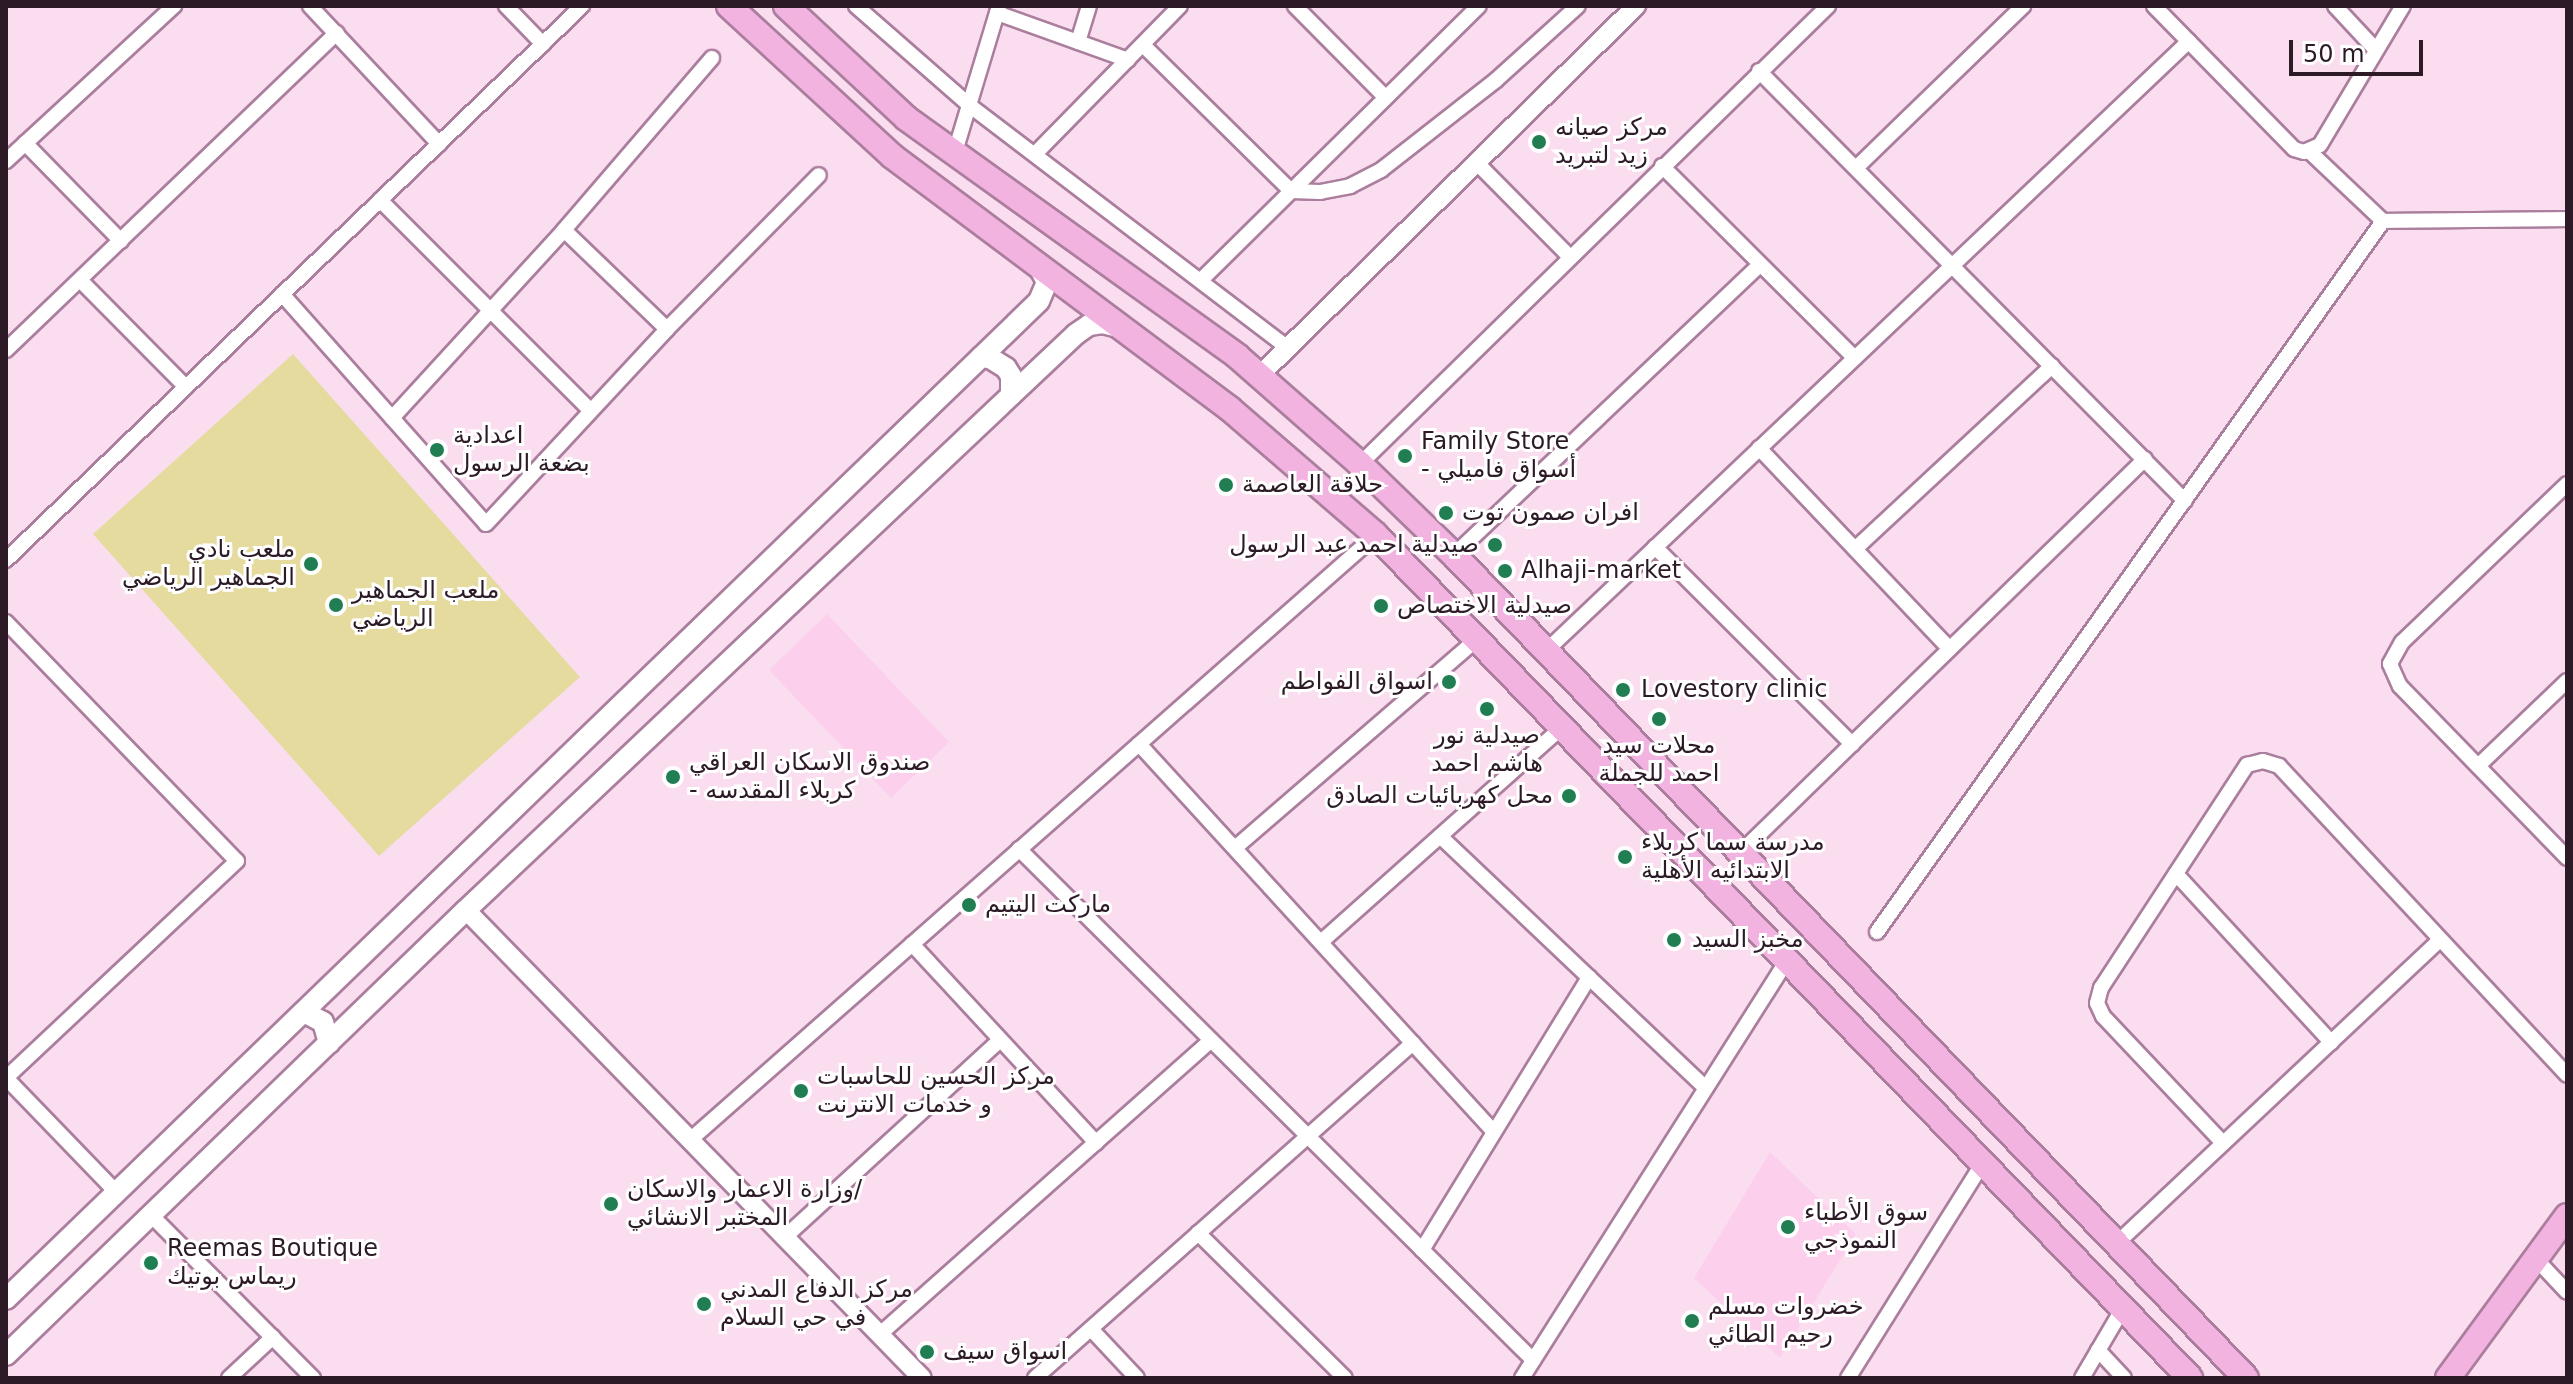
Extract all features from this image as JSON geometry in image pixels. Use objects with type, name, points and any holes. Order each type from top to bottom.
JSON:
[{"type":"main road","points":[[729,6],[892,156],[1254,428],[1376,535],[1475,641],[2190,1378]]},
{"type":"main road","points":[[786,6],[906,118],[1260,375],[1360,464],[1454,555],[2246,1378]]},
{"type":"main road","points":[[9,1292],[304,1012],[1039,301],[1047,282],[1038,265]]},
{"type":"main road","points":[[6,1355],[466,910],[1011,395],[1089,325],[1103,323],[1125,329]]},
{"type":"main road","points":[[981,357],[990,358],[1006,368],[1013,386],[1011,395]]},
{"type":"main road","points":[[343,974],[348,991],[355,997],[372,1002]]},
{"type":"main road","points":[[304,1012],[323,1022],[329,1043]]},
{"type":"main road","points":[[2448,1378],[2567,1216]]},
{"type":"street","points":[[6,161],[174,6]]},
{"type":"street","points":[[310,6],[439,144]]},
{"type":"street","points":[[506,6],[543,44]]},
{"type":"street","points":[[6,560],[582,6]]},
{"type":"street","points":[[856,6],[969,105],[1288,348]]},
{"type":"street","points":[[1078,42],[1089,6]]},
{"type":"street","points":[[1035,154],[1180,6]]},
{"type":"street","points":[[1295,6],[1386,98]]},
{"type":"street","points":[[1201,280],[1479,6]]},
{"type":"street","points":[[1143,45],[1291,191],[1320,192],[1350,186],[1381,170],[1496,80],[1578,6]]},
{"type":"street","points":[[1260,375],[1636,6]]},
{"type":"street","points":[[1360,464],[1569,256],[1828,6]]},
{"type":"street","points":[[1856,168],[2023,6]]},
{"type":"street","points":[[2154,6],[2294,149],[2310,152],[2383,221],[2567,219]]},
{"type":"street","points":[[2335,6],[2376,50]]},
{"type":"street","points":[[2310,152],[2320,145],[2403,6]]},
{"type":"street","points":[[954,155],[998,10],[1128,60]]},
{"type":"street","points":[[6,350],[336,33]]},
{"type":"street","points":[[1546,651],[2189,41]]},
{"type":"street","points":[[392,418],[564,230],[712,58]]},
{"type":"street","points":[[1759,71],[2185,501]]},
{"type":"street","points":[[25,143],[121,241]]},
{"type":"street","points":[[1476,162],[1569,256]]},
{"type":"street","points":[[1662,166],[1759,266],[1855,358]]},
{"type":"street","points":[[282,294],[486,524],[667,329],[819,175]]},
{"type":"street","points":[[380,200],[591,411]]},
{"type":"street","points":[[1877,932],[2383,221]]},
{"type":"street","points":[[564,230],[667,329]]},
{"type":"street","points":[[1454,555],[1759,266]]},
{"type":"street","points":[[81,281],[186,387]]},
{"type":"street","points":[[1855,549],[2052,366]]},
{"type":"street","points":[[1759,448],[1950,649]]},
{"type":"street","points":[[1740,853],[2145,459]]},
{"type":"street","points":[[2567,484],[2402,642],[2390,664],[2400,686],[2567,858]]},
{"type":"street","points":[[690,1140],[1376,535]]},
{"type":"street","points":[[1655,547],[1852,744]]},
{"type":"street","points":[[6,622],[237,861],[6,1078],[116,1192]]},
{"type":"street","points":[[1235,848],[1475,641]]},
{"type":"street","points":[[2478,766],[2567,681]]},
{"type":"street","points":[[1321,942],[1560,729]]},
{"type":"street","points":[[1139,744],[1493,1131]]},
{"type":"street","points":[[2223,1143],[2103,1016],[2097,1003],[2101,988],[2247,765],[2263,761],[2279,766],[2567,1075]]},
{"type":"street","points":[[1440,836],[1706,1088]]},
{"type":"street","points":[[1019,849],[1533,1360]]},
{"type":"street","points":[[2176,874],[2331,1042]]},
{"type":"street","points":[[466,910],[922,1378]]},
{"type":"street","points":[[2116,1244],[2440,940]]},
{"type":"street","points":[[912,944],[1096,1143]]},
{"type":"street","points":[[1522,1378],[1787,961]]},
{"type":"street","points":[[1422,1250],[1589,977]]},
{"type":"street","points":[[785,1237],[1000,1040]]},
{"type":"street","points":[[879,1335],[1211,1040]]},
{"type":"street","points":[[1035,1378],[1413,1043]]},
{"type":"street","points":[[1848,1378],[1983,1163]]},
{"type":"street","points":[[151,1215],[313,1378]]},
{"type":"street","points":[[1198,1233],[1345,1378]]},
{"type":"street","points":[[2536,1259],[2567,1292]]},
{"type":"street","points":[[2082,1378],[2123,1308]]},
{"type":"street","points":[[1091,1329],[1137,1378]]},
{"type":"street","points":[[229,1378],[273,1337]]},
{"type":"street","points":[[2098,1350],[2124,1378]]},
{"type":"shaded area","name":"ملعب الجماهير الرياضي","points":[[293,354],[580,677],[379,856],[93,534]]},
{"type":"shaded area","points":[[827,614],[949,742],[891,798],[769,670]]},
{"type":"shaded area","points":[[1770,1152],[1856,1234],[1780,1358],[1694,1278]]},
{"type":"place","name":"مركز صيانه زيد لتبريد","points":[[1539,142]]},
{"type":"place","name":"اعدادية بضعة الرسول","points":[[437,450]]},
{"type":"place","name":"Family Store - أسواق فاميلي","points":[[1405,456]]},
{"type":"place","name":"حلاقة العاصمة","points":[[1226,485]]},
{"type":"place","name":"افران صمون توت","points":[[1446,513]]},
{"type":"place","name":"صيدلية احمد عبد الرسول","points":[[1495,545]]},
{"type":"place","name":"ملعب نادي الجماهير الرياضي","points":[[311,564]]},
{"type":"place","name":"Alhaji-market","points":[[1505,571]]},
{"type":"place","name":"ملعب الجماهير الرياضي","points":[[336,605]]},
{"type":"place","name":"صيدلية الاختصاص","points":[[1381,606]]},
{"type":"place","name":"اسواق الفواطم","points":[[1449,682]]},
{"type":"place","name":"Lovestory clinic","points":[[1623,690]]},
{"type":"place","name":"صيدلية نور هاشم احمد","points":[[1487,709]]},
{"type":"place","name":"محلات سيد احمد للجملة","points":[[1659,719]]},
{"type":"place","name":"صندوق الاسكان العراقي - كربلاء المقدسه","points":[[673,777]]},
{"type":"place","name":"محل كهربائيات الصادق","points":[[1569,796]]},
{"type":"place","name":"مدرسة سما كربلاء الابتدائيه الأهلية","points":[[1625,857]]},
{"type":"place","name":"ماركت اليتيم","points":[[969,905]]},
{"type":"place","name":"مخبز السيد","points":[[1674,940]]},
{"type":"place","name":"مركز الحسين للحاسبات و خدمات الانترنت","points":[[801,1091]]},
{"type":"place","name":"وزارة الاعمار والاسكان/ المختبر الانشائي","points":[[611,1204]]},
{"type":"place","name":"سوق الأطباء النموذجي","points":[[1788,1227]]},
{"type":"place","name":"Reemas Boutique ريماس بوتيك","points":[[151,1263]]},
{"type":"place","name":"مركز الدفاع المدني في حي السلام","points":[[704,1304]]},
{"type":"place","name":"خضروات مسلم رحيم الطائي","points":[[1692,1321]]},
{"type":"place","name":"اسواق سيف","points":[[927,1352]]}]
